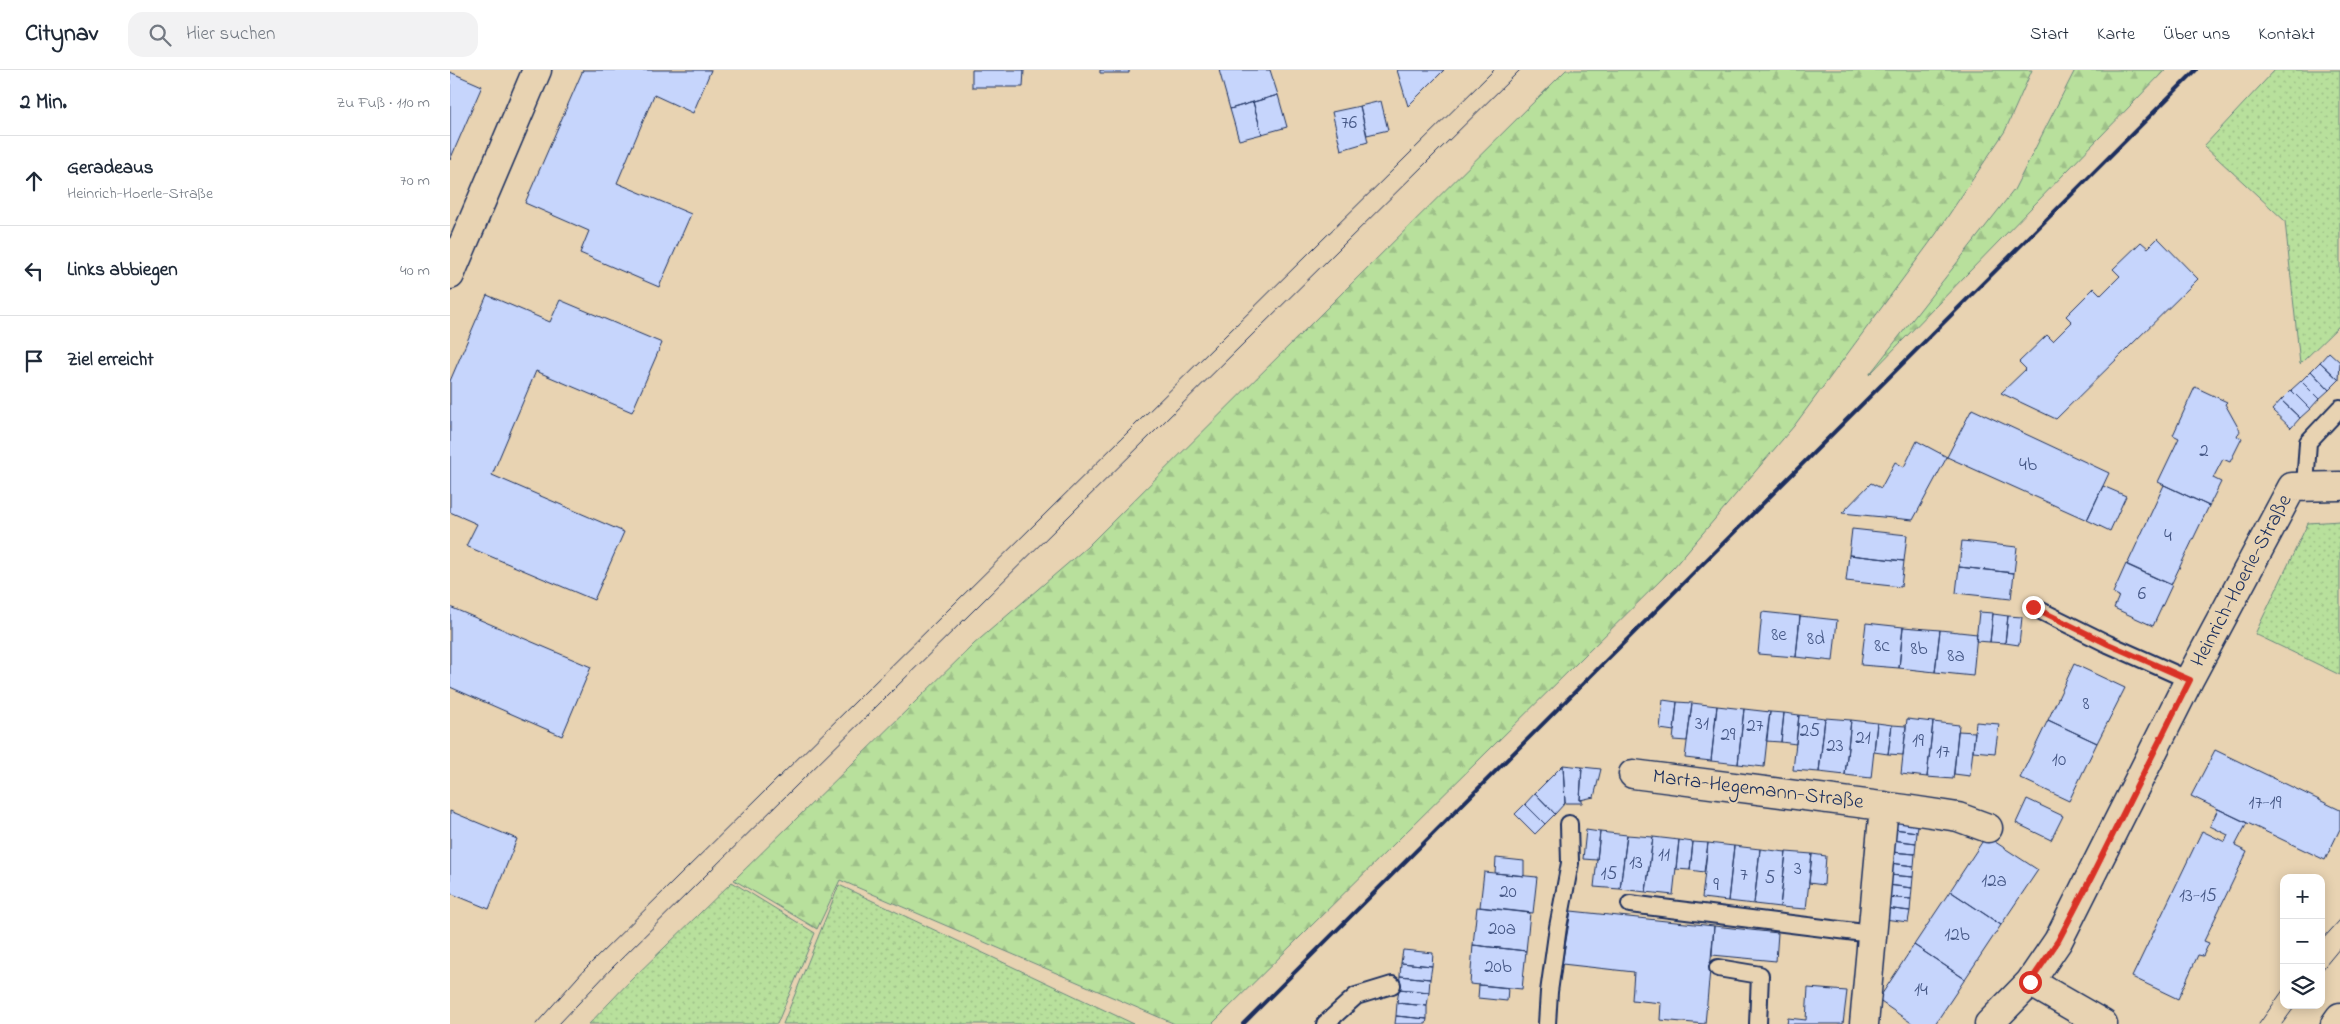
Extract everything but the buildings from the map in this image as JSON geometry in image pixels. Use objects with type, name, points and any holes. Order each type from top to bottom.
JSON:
[{"type":"street","points":[[450,275],[537,70]]},
{"type":"street","name":"Heinrich-Hoerle-Straße","points":[[1989,1024],[2030,982],[2058,941],[2190,680],[2292,486],[2340,486]]},
{"type":"street","name":"Marta-Hegemann-Straße","points":[[1632,774],[1958,817],[1988,828]]},
{"type":"street","name":"Marta-Hegemann-Straße","points":[[1864,1024],[1884,806]]},
{"type":"street","points":[[2030,982],[2103,1024]]},
{"type":"street","points":[[2335,1024],[2340,1017]]},
{"type":"lane","points":[[2305,486],[2308,442],[2340,408]]},
{"type":"lane","points":[[2033,607],[2108,644],[2190,680]]},
{"type":"lane","points":[[1547,1024],[1549,992],[1558,927],[1570,863],[1569,824]]},
{"type":"lane","points":[[1630,904],[1872,934]]},
{"type":"lane","points":[[1718,968],[1760,975],[1758,1024]]},
{"type":"lane","points":[[1325,1024],[1356,996],[1392,985]]},
{"type":"green space","points":[[1566,70],[2032,70],[2005,131],[1936,234],[1794,426],[1674,567],[1212,1024],[1175,1024],[840,880],[817,929],[734,880],[974,644],[1087,547]]},
{"type":"green space","points":[[2075,70],[2165,70],[1869,375],[2014,190]]},
{"type":"green space","points":[[2275,70],[2340,70],[2340,325],[2300,364],[2285,221],[2204,146]]},
{"type":"green space","points":[[2340,521],[2340,675],[2255,634],[2308,523]]},
{"type":"green space","points":[[732,882],[815,933],[777,1024],[589,1024],[631,980]]},
{"type":"green space","points":[[839,885],[1134,1024],[783,1024]]},
{"type":"tram line","points":[[536,1024],[585,969],[1494,70]]},
{"type":"tram line","points":[[559,1024],[612,968],[1520,70]]},
{"type":"tram line","points":[[2325,937],[2340,920]]},
{"type":"tram line","points":[[2325,966],[2340,948]]},
{"type":"tram line","points":[[2259,1024],[2280,995]]},
{"type":"tram line","points":[[2282,1024],[2293,1009]]},
{"type":"railway","points":[[1243,1024],[2196,70]]},
{"type":"route","points":[[2030,982],[2058,941],[2190,680],[2108,644],[2033,607]]}]
